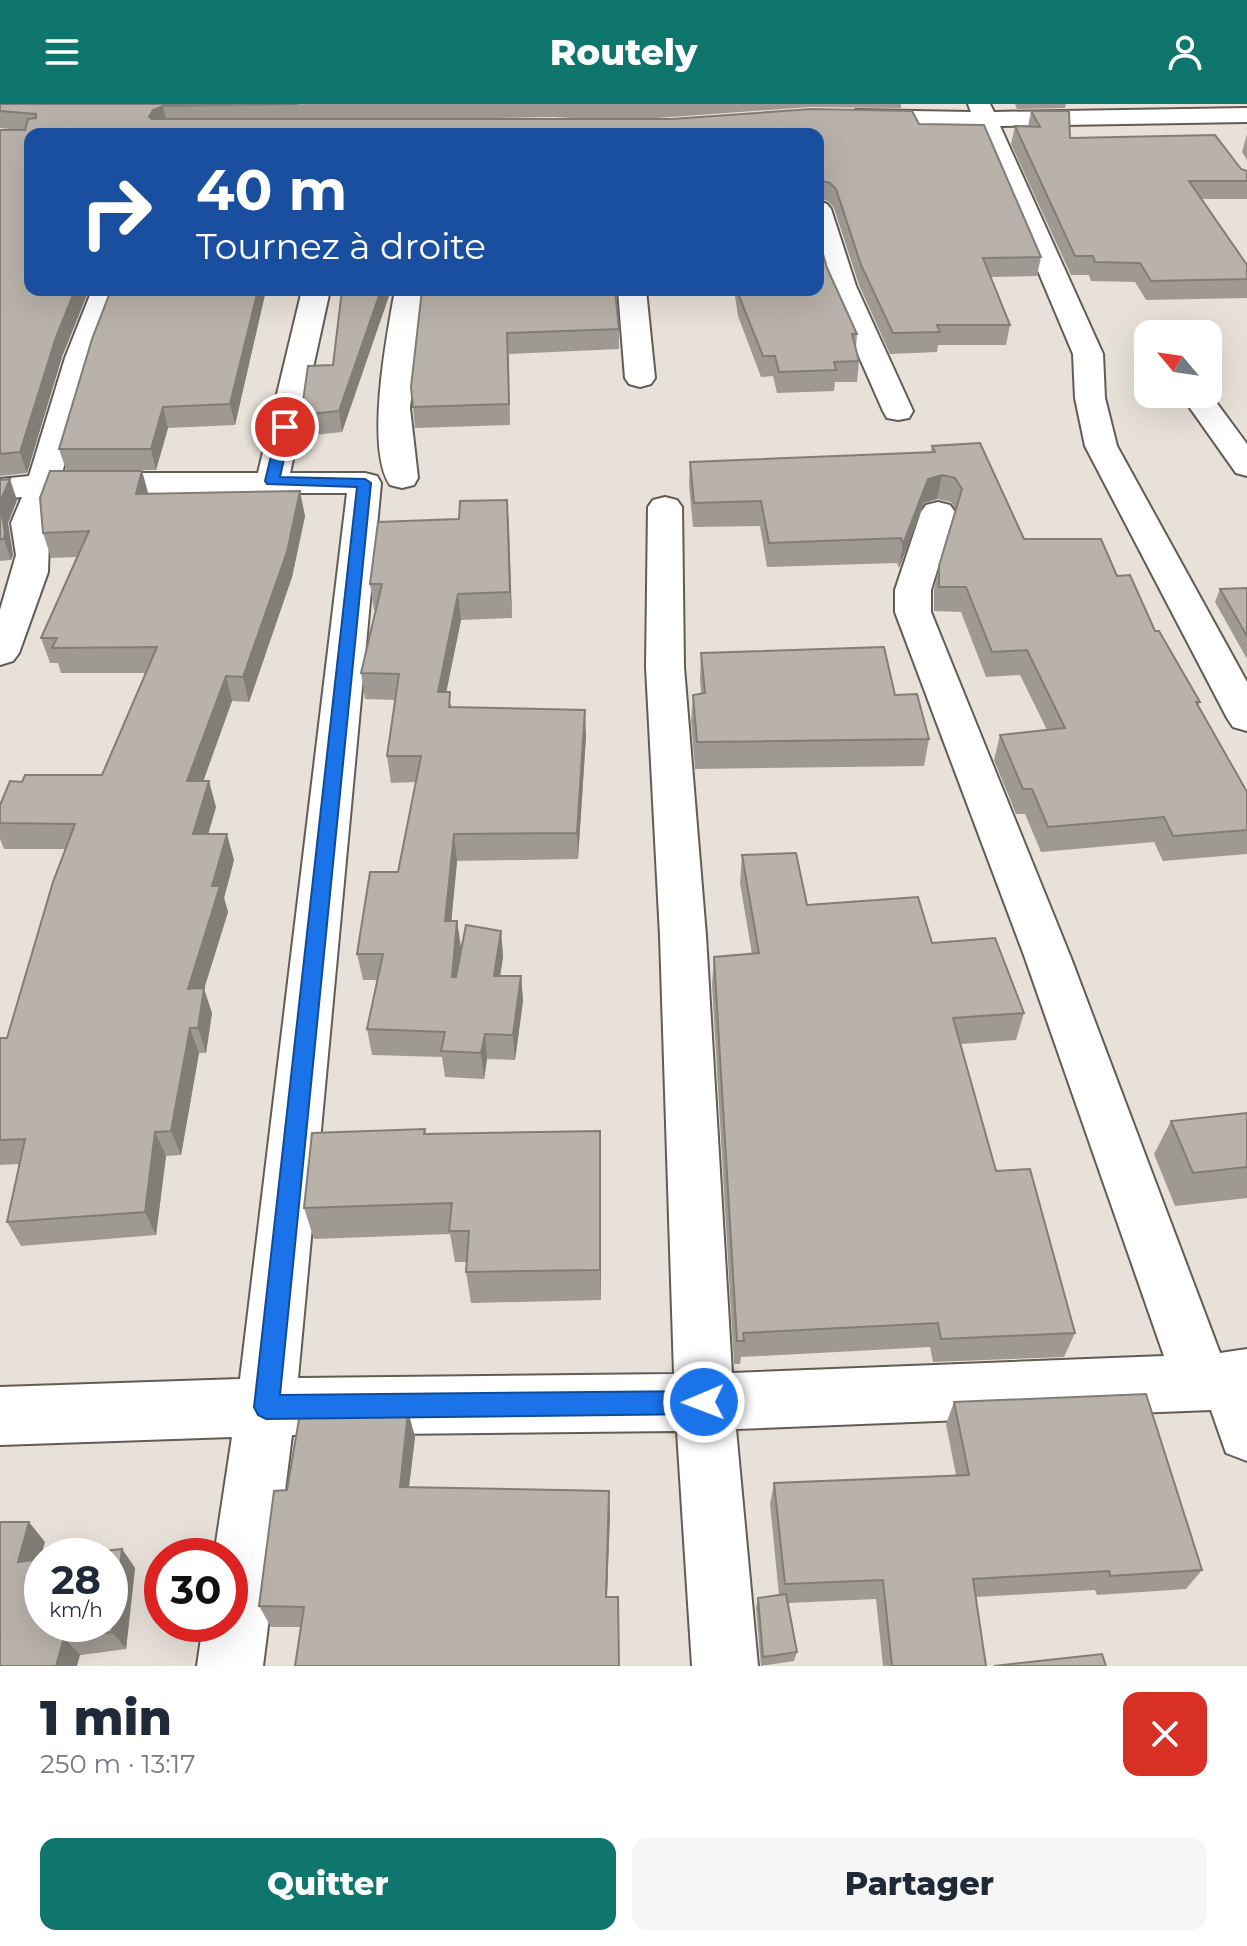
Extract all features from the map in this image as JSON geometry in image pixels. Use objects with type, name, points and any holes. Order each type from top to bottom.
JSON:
[{"type":"street","points":[[1192,110],[1218,142]]},
{"type":"street","points":[[839,117],[1192,110],[1247,115]]},
{"type":"street","points":[[982,112],[1088,354],[1090,398],[1101,446],[1247,718]]},
{"type":"street","points":[[824,228],[842,286],[898,411]]},
{"type":"street","points":[[0,653],[35,561],[35,540],[28,523],[42,487],[80,358],[104,296]]},
{"type":"street","points":[[272,481],[315,296]]},
{"type":"street","points":[[402,478],[396,451],[396,400],[408,296]]},
{"type":"street","points":[[633,296],[640,378]]},
{"type":"street","points":[[1205,408],[1247,466]]},
{"type":"street","points":[[0,489],[73,482],[365,483],[266,1407],[230,1666]]},
{"type":"street","points":[[665,507],[663,619],[682,932],[704,1402],[725,1666]]},
{"type":"street","points":[[938,512],[913,590],[913,612],[1048,958],[1247,1432]]},
{"type":"street","points":[[0,1416],[266,1407],[704,1402],[1227,1379]]},
{"type":"building","points":[[0,104],[298,104],[163,106],[153,110],[149,117],[672,119],[811,109],[912,111],[919,124],[984,125],[1041,257],[983,258],[1010,325],[937,325],[940,332],[893,333],[861,265],[836,189],[824,182],[824,128],[26,128],[28,119],[36,118],[36,114],[0,111]]},
{"type":"building","points":[[1031,111],[1069,111],[1070,138],[1215,135],[1241,169],[1247,171],[1247,181],[1189,181],[1247,265],[1247,279],[1151,281],[1140,263],[1095,262],[1093,256],[1075,256],[1015,126],[1040,127]]},
{"type":"building","points":[[0,130],[24,130],[24,296],[73,296],[56,337],[20,452],[0,454]]},
{"type":"building","points":[[824,257],[857,334],[852,334],[859,361],[834,362],[836,370],[779,372],[775,356],[763,356],[739,296],[824,296]]},
{"type":"building","points":[[109,296],[257,296],[230,404],[163,407],[151,449],[59,449],[92,339]]},
{"type":"building","points":[[341,296],[379,296],[339,411],[301,415],[308,366],[333,365]]},
{"type":"building","points":[[421,296],[616,296],[619,329],[507,333],[509,404],[413,407],[411,387]]},
{"type":"building","points":[[980,443],[1024,539],[1101,539],[1117,576],[1130,575],[1155,631],[1159,631],[1200,702],[1196,702],[1247,792],[1247,830],[1173,836],[1164,817],[1048,827],[1032,789],[1023,789],[1000,735],[1065,728],[1027,650],[992,652],[966,587],[939,587],[939,566],[962,489],[955,478],[942,475],[928,479],[903,544],[901,538],[769,543],[761,501],[694,503],[690,462],[935,452],[932,446]]},
{"type":"building","points":[[50,471],[142,471],[136,494],[300,491],[287,552],[243,677],[226,676],[187,781],[209,781],[193,834],[227,834],[212,886],[220,886],[188,989],[204,988],[198,1028],[190,1028],[171,1131],[155,1132],[145,1212],[7,1222],[25,1139],[0,1140],[0,1038],[7,1038],[53,882],[75,824],[0,823],[0,805],[10,781],[22,782],[25,775],[102,775],[157,647],[52,648],[57,638],[41,638],[89,531],[43,533],[40,498]]},
{"type":"building","points":[[10,479],[0,502],[0,480]]},
{"type":"building","points":[[507,500],[510,592],[458,594],[438,692],[450,692],[449,707],[585,710],[577,833],[454,834],[445,921],[457,921],[452,977],[456,977],[466,925],[501,931],[494,976],[521,976],[513,1035],[485,1034],[481,1053],[441,1051],[445,1032],[367,1029],[383,954],[357,954],[370,872],[398,872],[421,756],[387,756],[399,674],[361,673],[382,584],[370,584],[378,522],[459,519],[460,501]]},
{"type":"building","points":[[0,502],[5,533],[4,539],[0,539]]},
{"type":"building","points":[[1247,588],[1247,636],[1220,589]]},
{"type":"building","points":[[884,647],[895,695],[917,694],[929,739],[697,742],[693,695],[705,693],[701,653]]},
{"type":"building","points":[[796,853],[807,905],[918,897],[932,943],[995,938],[1024,1013],[953,1018],[996,1171],[1030,1169],[1075,1333],[941,1339],[938,1323],[743,1333],[744,1341],[737,1341],[714,957],[759,953],[742,855]]},
{"type":"building","points":[[1247,1113],[1247,1167],[1193,1173],[1171,1121]]},
{"type":"building","points":[[425,1129],[424,1134],[600,1131],[600,1270],[466,1272],[469,1231],[449,1231],[452,1203],[304,1208],[312,1133]]},
{"type":"building","points":[[1146,1394],[1202,1570],[1110,1576],[1109,1571],[973,1579],[986,1666],[892,1666],[883,1580],[785,1584],[774,1483],[969,1475],[954,1402]]},
{"type":"building","points":[[408,1412],[400,1487],[609,1491],[606,1597],[618,1597],[619,1666],[295,1666],[304,1607],[259,1606],[274,1491],[287,1490],[300,1413]]},
{"type":"building","points":[[0,1522],[29,1522],[18,1562],[24,1561],[24,1642],[63,1642],[56,1666],[0,1666]]},
{"type":"building","points":[[786,1594],[797,1652],[763,1657],[758,1598]]},
{"type":"building","points":[[1102,1654],[1106,1666],[994,1666]]},
{"type":"route","points":[[285,427],[272,481],[365,483],[266,1407],[704,1402]]}]
